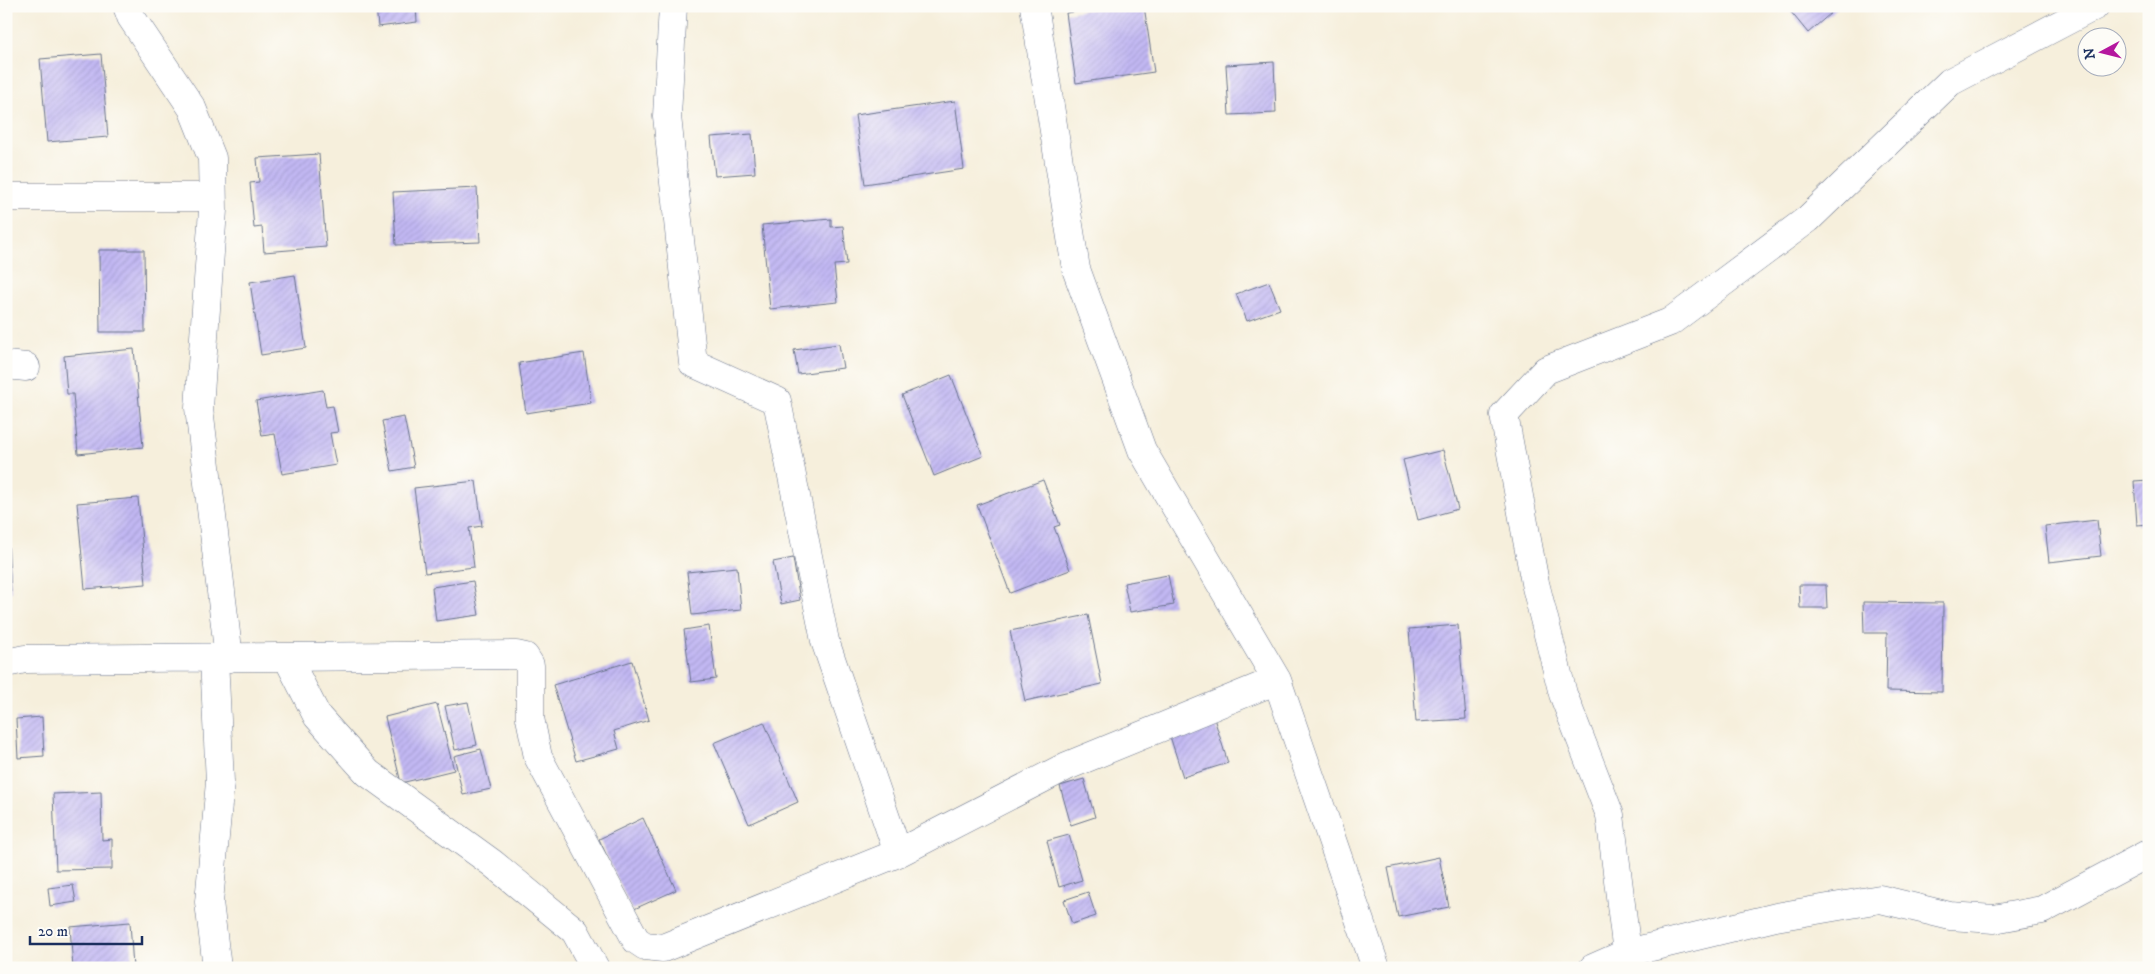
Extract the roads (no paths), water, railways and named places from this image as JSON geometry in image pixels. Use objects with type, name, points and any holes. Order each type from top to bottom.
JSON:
[{"type":"street","points":[[127,6],[131,17],[192,108],[212,158],[212,197],[199,408],[222,658],[220,782],[209,902],[217,968]]},
{"type":"street","points":[[673,6],[668,116],[693,364],[777,401],[825,641],[898,853]]},
{"type":"street","points":[[1034,6],[1076,269],[1142,450],[1277,680],[1376,968]]},
{"type":"street","points":[[1627,953],[1610,815],[1563,694],[1535,583],[1504,415],[1546,370],[1670,322],[1808,218],[1950,82],[2096,6]]},
{"type":"street","points":[[6,197],[212,197]]},
{"type":"street","points":[[6,663],[25,660],[516,655],[525,657],[530,665],[530,718],[538,757],[636,940],[645,946],[663,948],[898,853],[1067,766],[1277,680]]},
{"type":"street","points":[[287,657],[317,716],[368,773],[492,863],[575,931],[596,968]]},
{"type":"street","points":[[1594,968],[1627,953],[1776,917],[1880,899],[1950,916],[1994,919],[2042,910],[2149,854]]}]
